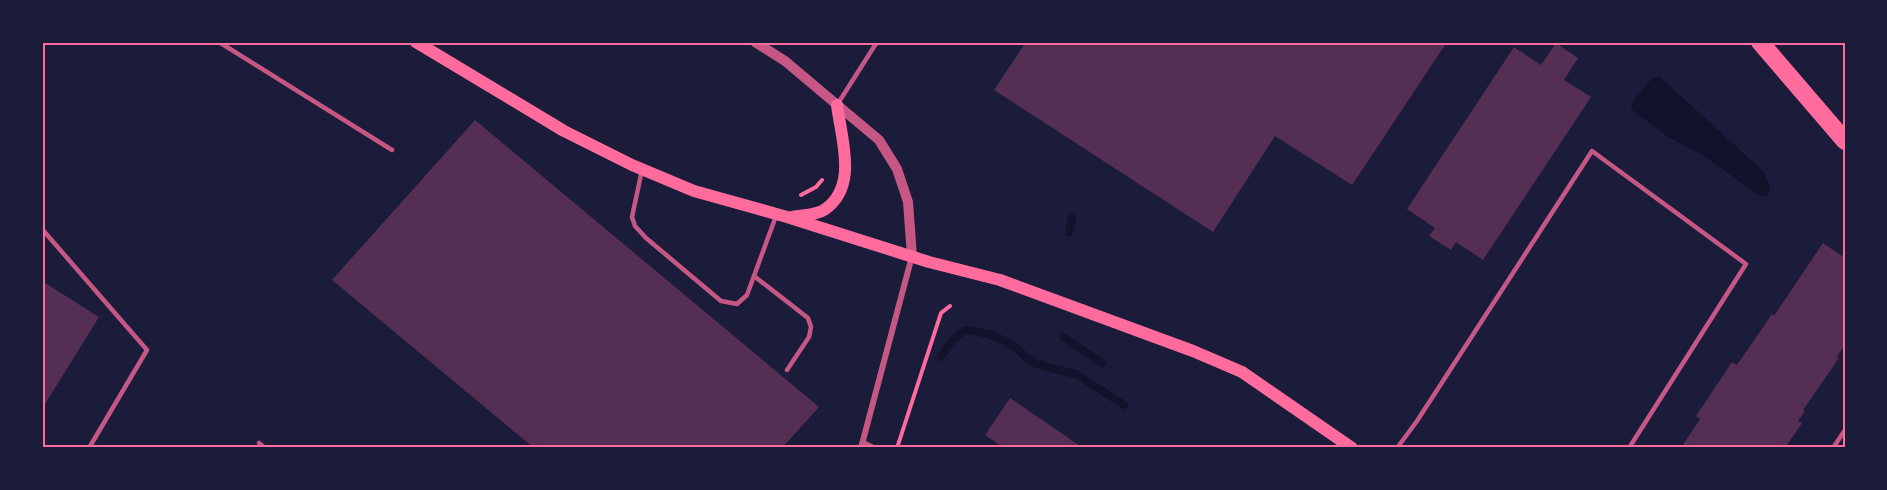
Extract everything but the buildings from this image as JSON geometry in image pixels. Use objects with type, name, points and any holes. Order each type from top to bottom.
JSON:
[{"type":"highway","points":[[1760,42],[1845,141]]},
{"type":"main road","points":[[416,42],[564,131],[642,170],[694,191],[929,262],[1000,280],[1213,359],[1242,372],[1353,448]]},
{"type":"main road","points":[[782,216],[823,211],[835,200],[843,184],[845,152],[837,105]]},
{"type":"street","points":[[756,42],[785,61],[879,140],[897,169],[908,202],[912,256],[862,445]]},
{"type":"lane","points":[[219,42],[392,150]]},
{"type":"lane","points":[[837,105],[877,42]]},
{"type":"lane","points":[[1397,448],[1592,151],[1746,264],[1629,448]]},
{"type":"lane","points":[[642,170],[632,217],[635,226],[646,238],[722,301],[737,304],[747,295],[782,216]]},
{"type":"lane","points":[[42,229],[147,350],[88,448]]},
{"type":"lane","points":[[754,276],[808,318],[812,327],[809,337],[788,370]]},
{"type":"lane","points":[[1833,448],[1845,430]]},
{"type":"lane","points":[[259,443],[265,448]]},
{"type":"lane","points":[[862,445],[875,448]]},
{"type":"path","points":[[801,195],[816,188],[825,178]]},
{"type":"path","points":[[897,448],[941,313],[950,306]]},
{"type":"shaded area","points":[[1660,77],[1763,171],[1770,186],[1768,196],[1760,196],[1701,154],[1668,137],[1631,109],[1633,101],[1652,78]]},
{"type":"waterway","points":[[1069,232],[1072,218]]},
{"type":"waterway","points":[[941,357],[952,341],[965,330],[1001,339],[1031,361],[1043,365]]},
{"type":"waterway","points":[[1063,337],[1102,363]]},
{"type":"waterway","points":[[1043,366],[1076,374],[1124,405]]}]
